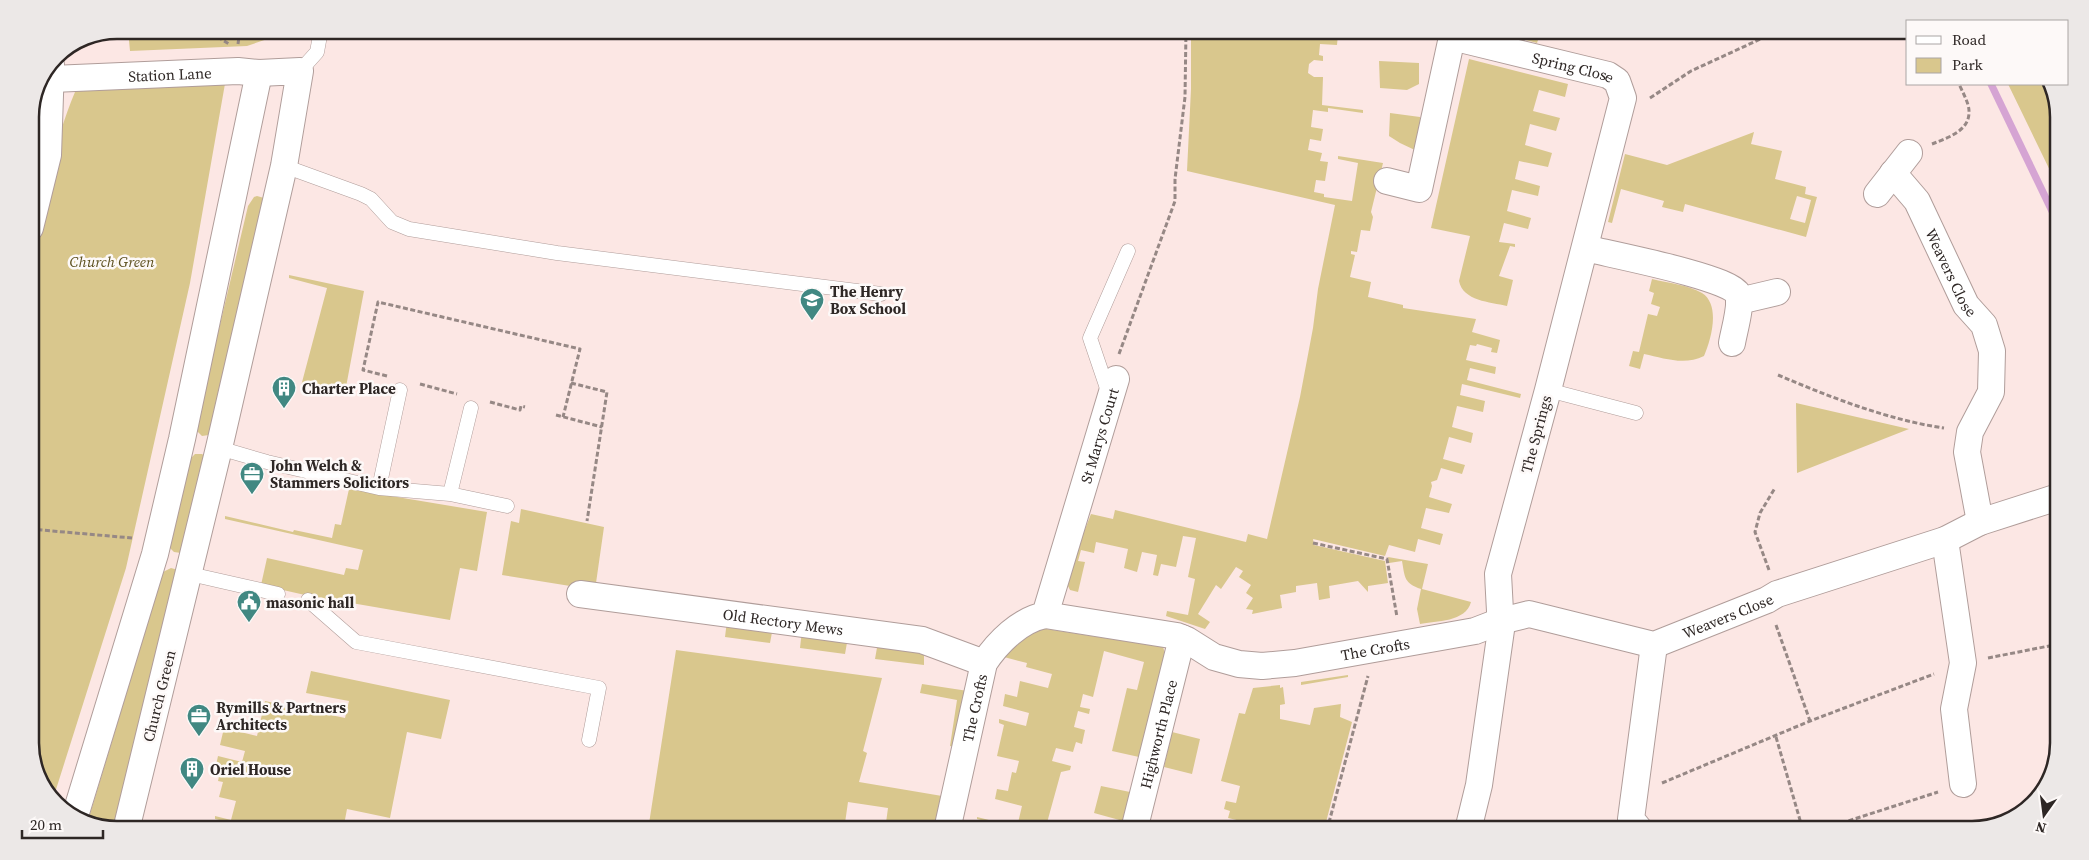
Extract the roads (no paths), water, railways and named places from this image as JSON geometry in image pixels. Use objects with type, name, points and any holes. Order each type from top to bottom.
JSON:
[{"type":"street","name":"Spring Close","points":[[1387,181],[1419,189],[1449,39]]},
{"type":"street","name":"Spring Close","points":[[1469,39],[1608,75],[1617,81],[1621,108]]},
{"type":"street","name":"Station Lane","points":[[53,72],[238,71],[259,73],[300,71]]},
{"type":"street","name":"Church Green","points":[[128,821],[191,568],[284,166],[300,71]]},
{"type":"street","points":[[77,810],[155,554],[182,439],[259,73]]},
{"type":"street","points":[[39,192],[48,155],[52,74]]},
{"type":"street","name":"The Springs","points":[[1501,621],[1498,574],[1621,108]]},
{"type":"street","points":[[1877,194],[1909,153]]},
{"type":"street","name":"Weavers Close","points":[[1893,173],[1917,201],[1966,305],[1984,326],[1992,351],[1991,392],[1970,432],[1967,452],[1980,522]]},
{"type":"street","points":[[1584,248],[1713,280],[1731,287],[1736,291],[1739,301],[1732,343]]},
{"type":"street","points":[[1739,301],[1777,292]]},
{"type":"street","name":"St Marys Court","points":[[1045,615],[1082,494],[1111,387]]},
{"type":"street","points":[[182,439],[219,448]]},
{"type":"street","name":"Weavers Close","points":[[1654,645],[1772,597],[1945,540],[1980,522],[2050,500]]},
{"type":"street","points":[[1945,540],[1963,663],[1954,709],[1963,784]]},
{"type":"street","points":[[155,554],[191,568]]},
{"type":"street","name":"Old Rectory Mews","points":[[580,594],[922,640],[984,663]]},
{"type":"street","name":"The Crofts","points":[[949,821],[984,663],[992,651],[1028,621],[1045,615],[1182,638],[1214,657],[1239,664],[1262,666],[1300,662],[1475,631],[1501,621]]},
{"type":"street","points":[[1470,821],[1479,785],[1502,630],[1501,621],[1523,615],[1535,615],[1654,645],[1630,818],[1632,821]]},
{"type":"street","name":"Highworth Place","points":[[1136,821],[1182,638]]},
{"type":"lane","points":[[300,71],[316,52],[319,39]]},
{"type":"lane","points":[[284,166],[371,199],[392,222],[409,229],[557,253],[881,294]]},
{"type":"lane","points":[[1111,387],[1090,338],[1128,251]]},
{"type":"lane","points":[[379,488],[402,383]]},
{"type":"lane","points":[[1548,390],[1636,413]]},
{"type":"lane","points":[[450,494],[473,401]]},
{"type":"lane","points":[[219,448],[267,462],[379,488],[450,494],[507,506]]},
{"type":"lane","points":[[191,568],[278,594]]},
{"type":"lane","points":[[308,600],[356,642],[600,688],[590,740]]},
{"type":"place","name":"The Henry Box School","points":[[812,321]]},
{"type":"place","name":"Charter Place","points":[[284,409]]},
{"type":"place","name":"John Welch & Stammers Solicitors","points":[[252,495]]},
{"type":"place","name":"masonic hall","points":[[249,623]]},
{"type":"place","name":"Rymills & Partners Architects","points":[[199,737]]},
{"type":"place","name":"Oriel House","points":[[192,790]]}]
